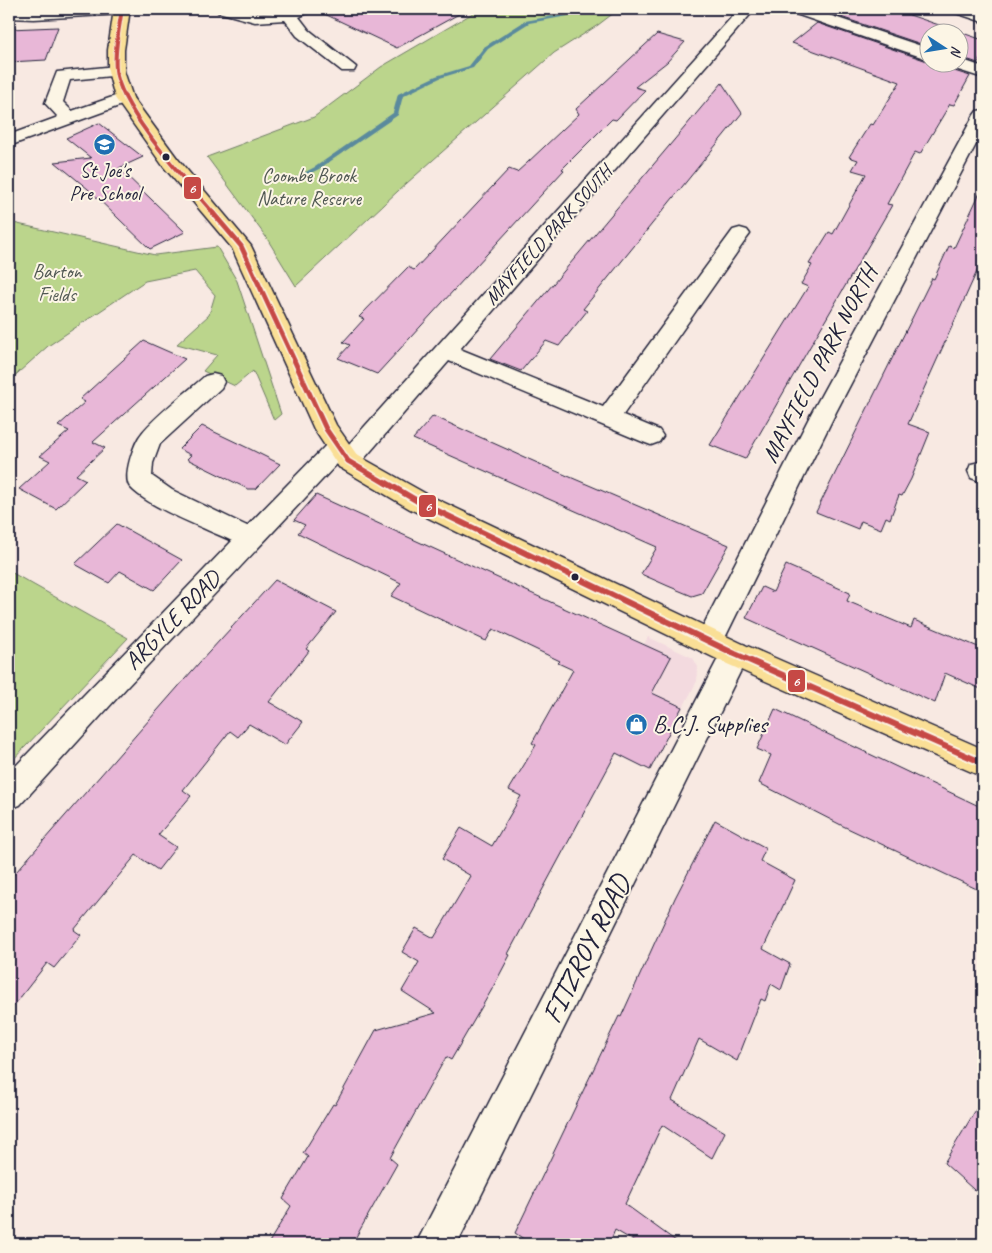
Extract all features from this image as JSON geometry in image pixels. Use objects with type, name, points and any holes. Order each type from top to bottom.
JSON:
[{"type":"main road","points":[[122,9],[116,50],[116,72],[124,98],[170,162],[241,246],[326,429],[343,454],[419,502],[722,648],[983,763]]},
{"type":"street","points":[[9,14],[122,9]]},
{"type":"street","points":[[224,9],[246,16],[266,19],[289,16],[304,9]]},
{"type":"street","name":"MAYFIELD PARK SOUTH","points":[[343,454],[445,351],[747,9]]},
{"type":"street","points":[[796,9],[920,52]]},
{"type":"street","points":[[959,9],[983,17]]},
{"type":"street","points":[[289,16],[298,24],[302,33],[348,66]]},
{"type":"street","points":[[970,68],[983,73]]},
{"type":"street","points":[[69,118],[54,103],[63,76],[116,72]]},
{"type":"street","points":[[9,140],[124,98]]},
{"type":"street","name":"MAYFIELD PARK NORTH","points":[[722,648],[824,412],[983,115]]},
{"type":"street","points":[[607,419],[740,234]]},
{"type":"street","points":[[445,351],[651,436]]},
{"type":"street","points":[[213,382],[150,439],[141,463],[140,480],[163,497],[251,539]]},
{"type":"street","name":"ARGYLE ROAD","points":[[9,795],[116,678],[251,539],[343,454]]},
{"type":"street","name":"FITZROY ROAD","points":[[436,1244],[722,648]]},
{"type":"shaded area","name":"B.C.J. Supplies","points":[[648,637],[693,658],[698,667],[697,681],[650,770],[592,741]]},
{"type":"green space","name":"Coombe Brook Nature Reserve","points":[[480,9],[619,9],[554,53],[398,191],[296,286],[266,237],[207,157],[314,117],[381,67]]},
{"type":"green space","name":"Barton Fields","points":[[9,222],[155,255],[217,247],[237,281],[281,414],[274,420],[253,371],[235,386],[203,371],[217,355],[177,344],[209,315],[215,295],[195,271],[145,281],[48,346],[9,381]]},
{"type":"green space","points":[[9,571],[128,638],[9,764]]},
{"type":"building","points":[[314,9],[468,9],[397,48]]},
{"type":"building","points":[[835,9],[892,9],[930,22],[920,22],[920,44],[829,13]]},
{"type":"building","points":[[817,23],[920,59],[920,72],[958,72],[970,76],[954,105],[950,104],[920,154],[915,152],[887,204],[892,205],[745,459],[710,445],[808,287],[801,284],[812,265],[809,264],[829,232],[833,234],[866,174],[852,170],[858,160],[849,157],[870,124],[873,125],[900,82],[792,43]]},
{"type":"building","points":[[58,27],[46,60],[9,62],[9,29]]},
{"type":"building","points":[[657,34],[685,42],[667,62],[635,87],[645,90],[616,120],[612,119],[562,169],[564,170],[377,374],[338,358],[350,345],[343,342],[364,319],[359,317],[408,267],[414,270],[509,169],[517,172],[527,163],[579,114],[576,109]]},
{"type":"building","points":[[970,35],[983,40],[983,53],[978,63],[970,60]]},
{"type":"building","points":[[722,83],[742,113],[583,309],[587,311],[559,346],[546,341],[521,371],[490,359]]},
{"type":"building","points":[[99,123],[143,157],[119,168],[185,232],[150,249],[88,189],[55,162],[91,158],[66,138]]},
{"type":"building","points":[[983,186],[983,258],[908,424],[930,432],[911,479],[902,496],[899,495],[890,519],[886,517],[881,529],[861,521],[858,529],[816,512],[932,278],[934,279],[949,246],[954,248]]},
{"type":"building","points":[[144,341],[185,359],[93,442],[105,448],[76,475],[86,480],[56,509],[19,489],[50,461],[40,456],[69,431],[58,426],[85,402],[80,399]]},
{"type":"building","points":[[433,416],[729,545],[702,593],[692,596],[668,586],[641,574],[657,547],[413,439]]},
{"type":"building","points":[[202,426],[280,464],[256,489],[248,489],[187,459],[191,455],[179,449]]},
{"type":"building","points":[[316,495],[671,657],[652,693],[682,707],[650,770],[616,753],[508,954],[510,955],[491,991],[451,1060],[446,1057],[390,1158],[397,1164],[352,1244],[268,1244],[291,1206],[283,1199],[308,1157],[303,1153],[333,1104],[335,1105],[376,1030],[436,1013],[402,991],[419,962],[402,952],[416,928],[434,938],[471,876],[442,859],[461,828],[492,846],[521,796],[509,790],[536,745],[532,743],[573,670],[558,663],[560,661],[493,629],[486,641],[391,596],[401,583],[298,533],[305,525],[294,520]]},
{"type":"building","points":[[117,524],[182,560],[154,590],[120,571],[109,583],[75,564]]},
{"type":"building","points":[[786,565],[850,593],[847,601],[911,628],[914,620],[983,649],[983,690],[945,673],[935,703],[746,618],[762,587],[773,592]]},
{"type":"building","points":[[275,580],[336,612],[306,649],[309,651],[269,702],[303,722],[285,745],[249,724],[238,737],[230,731],[183,790],[191,796],[158,835],[176,847],[158,870],[136,855],[74,930],[81,935],[54,968],[47,963],[9,1012],[9,880],[199,663]]},
{"type":"building","points":[[775,709],[983,808],[983,892],[843,826],[759,783],[771,755],[757,749]]},
{"type":"building","points":[[715,820],[766,848],[760,861],[795,880],[763,949],[790,964],[781,990],[771,984],[765,1001],[761,999],[737,1061],[699,1039],[672,1100],[725,1132],[712,1158],[662,1125],[625,1204],[680,1244],[639,1244],[615,1230],[609,1244],[531,1244],[515,1233],[619,1016],[621,1017],[675,898]]},
{"type":"building","points":[[983,1098],[983,1198],[944,1163]]},
{"type":"waterway","points":[[291,181],[317,168],[396,114],[400,95],[438,77],[471,67],[486,48],[527,22],[566,15],[576,9]]},
{"type":"transit line","name":"6","points":[[122,9],[116,50],[116,71],[124,98],[170,162],[241,246],[326,429],[348,461],[419,502],[735,654],[983,763]]},
{"type":"place","name":"St Joe's Pre School","points":[[105,144]]},
{"type":"place","name":"B.C.J. Supplies","points":[[637,724]]}]
